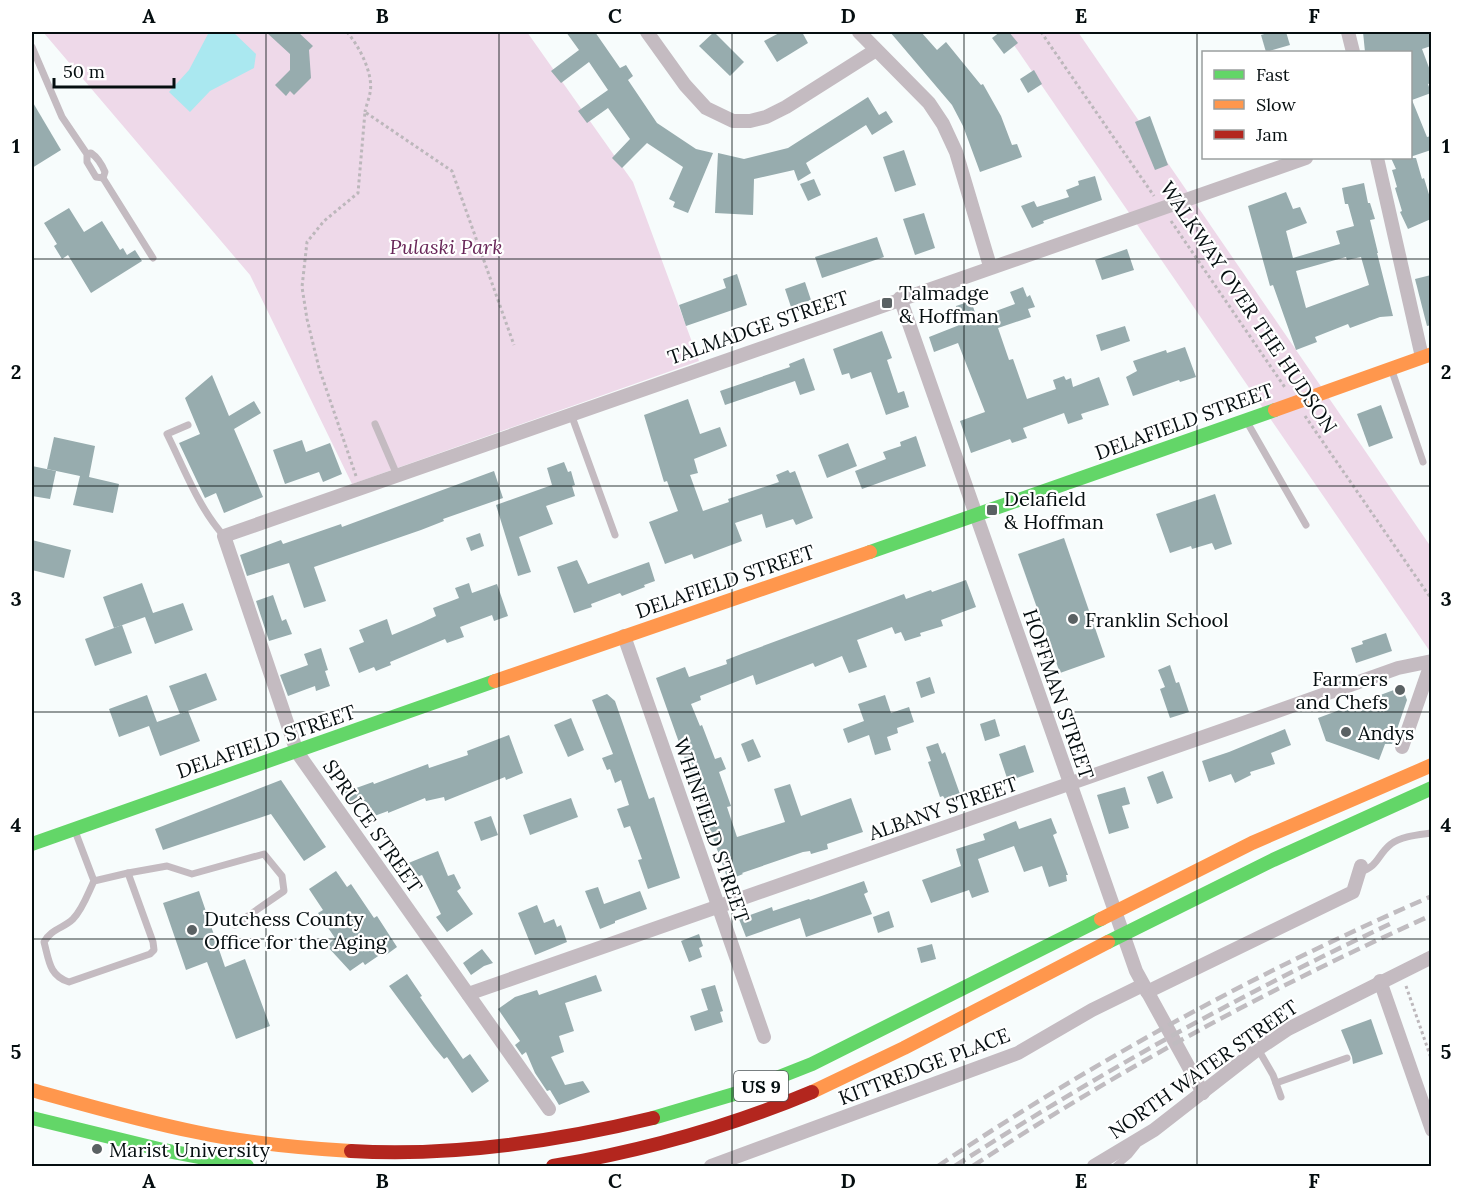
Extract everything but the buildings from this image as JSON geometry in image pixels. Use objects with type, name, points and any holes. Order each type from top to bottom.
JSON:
[{"type":"main road","name":"DELAFIELD STREET","points":[[32,844],[624,636],[978,515],[1427,356]]},
{"type":"main road","name":"US 9","points":[[32,1090],[202,1133],[278,1146],[336,1151],[393,1153],[478,1150],[537,1144],[621,1128],[714,1103],[812,1064],[1252,843],[1431,765]]},
{"type":"main road","name":"US 9","points":[[553,1167],[617,1155],[682,1139],[792,1100],[872,1063],[1284,854],[1431,788]]},
{"type":"main road","points":[[32,1118],[162,1150],[247,1167]]},
{"type":"street","points":[[647,32],[685,85],[706,108],[733,121],[750,121],[766,117],[786,107],[876,50]]},
{"type":"street","points":[[859,32],[929,103],[943,124],[956,152],[990,266]]},
{"type":"street","points":[[1348,32],[1353,51]]},
{"type":"street","name":"TALMADGE STREET","points":[[224,536],[990,266],[1303,159]]},
{"type":"street","points":[[1377,159],[1427,356]]},
{"type":"street","name":"HOFFMAN STREET","points":[[900,298],[1136,971],[1203,1093]]},
{"type":"street","name":"SPRUCE STREET","points":[[224,536],[297,752],[549,1109]]},
{"type":"street","name":"WHINFIELD STREET","points":[[624,636],[764,1037]]},
{"type":"street","points":[[1402,747],[1431,661]]},
{"type":"street","name":"ALBANY STREET","points":[[468,994],[718,905],[1070,785],[1398,668],[1431,661]]},
{"type":"street","name":"KITTREDGE PLACE","points":[[711,1167],[1018,1053],[1092,1010],[1147,992],[1353,892],[1361,869]]},
{"type":"street","name":"NORTH WATER STREET","points":[[1094,1167],[1140,1140],[1258,1049],[1296,1024],[1431,957]]},
{"type":"street","points":[[1380,981],[1431,1130]]},
{"type":"lane","points":[[32,47],[62,117],[87,154],[87,162],[92,172],[96,177],[103,178],[153,258]]},
{"type":"lane","points":[[87,154],[91,153],[95,156],[102,166],[105,172],[103,178]]},
{"type":"lane","points":[[1391,368],[1422,462]]},
{"type":"lane","points":[[571,414],[615,535]]},
{"type":"lane","points":[[1246,420],[1306,525]]},
{"type":"lane","points":[[375,424],[397,475]]},
{"type":"lane","points":[[188,425],[167,434],[197,496],[213,524],[224,536]]},
{"type":"lane","points":[[74,829],[94,881],[86,900],[72,920],[47,936],[44,942],[52,970],[60,979],[69,982],[150,954],[154,950],[128,873]]},
{"type":"lane","points":[[1361,869],[1375,864],[1386,849],[1396,841],[1431,832]]},
{"type":"lane","points":[[94,881],[167,867],[192,874],[264,854],[282,876],[284,891],[235,925]]},
{"type":"lane","points":[[1258,1049],[1281,1097]]},
{"type":"lane","points":[[1276,1083],[1347,1058]]},
{"type":"lane","points":[[1116,1167],[1140,1140]]},
{"type":"path","points":[[347,32],[357,43],[367,66],[371,91],[365,112],[358,193],[324,221],[307,242],[302,286],[307,320],[320,368],[360,488]]},
{"type":"path","name":"WALKWAY OVER THE HUDSON","points":[[1041,32],[1156,198]]},
{"type":"path","points":[[365,112],[452,171],[514,345]]},
{"type":"path","name":"WALKWAY OVER THE HUDSON","points":[[1169,218],[1290,394]]},
{"type":"path","name":"WALKWAY OVER THE HUDSON","points":[[1304,414],[1431,600]]},
{"type":"path","points":[[1406,986],[1431,1061]]},
{"type":"green space","name":"Pulaski Park","points":[[43,32],[527,32],[633,182],[699,361],[352,484],[250,275]]},
{"type":"green space","points":[[1005,32],[1078,32],[1431,547],[1431,653]]},
{"type":"water","points":[[209,32],[233,32],[256,54],[254,68],[210,91],[190,112],[169,92],[189,70]]},
{"type":"railway","points":[[938,1166],[1057,1090],[1179,1020],[1304,955],[1432,896]]},
{"type":"railway","points":[[973,1166],[1083,1096],[1140,1063],[1313,971],[1432,915]]},
{"type":"railway","points":[[955,1166],[1008,1132],[1170,1037],[1280,978],[1392,923]]},
{"type":"traffic: fast","points":[[870,552],[1275,410]]},
{"type":"traffic: fast","points":[[32,844],[495,681]]},
{"type":"traffic: fast","points":[[1108,942],[1273,860],[1432,788]]},
{"type":"traffic: fast","points":[[653,1118],[741,1092],[812,1064],[1101,919]]},
{"type":"traffic: fast","points":[[32,1118],[163,1150],[247,1166]]},
{"type":"traffic: slow","points":[[1275,410],[1432,354]]},
{"type":"traffic: slow","points":[[495,681],[870,552]]},
{"type":"traffic: slow","points":[[1101,919],[1252,843],[1432,765]]},
{"type":"traffic: slow","points":[[812,1092],[904,1048],[1108,942]]},
{"type":"traffic: slow","points":[[32,1090],[134,1118],[215,1136],[351,1151]]},
{"type":"traffic: jam","points":[[553,1166],[619,1153],[717,1127],[812,1092]]},
{"type":"traffic: jam","points":[[351,1151],[427,1152],[503,1146],[541,1141],[653,1118]]},
{"type":"place","name":"Talmadge & Hoffman","points":[[887,303]]},
{"type":"place","name":"Delafield & Hoffman","points":[[992,510]]},
{"type":"place","name":"Franklin School","points":[[1073,619]]},
{"type":"place","name":"Farmers and Chefs","points":[[1400,690]]},
{"type":"place","name":"Andys","points":[[1346,732]]},
{"type":"place","name":"Dutchess County Office for the Aging","points":[[192,930]]},
{"type":"place","name":"Marist University","points":[[97,1149]]}]
